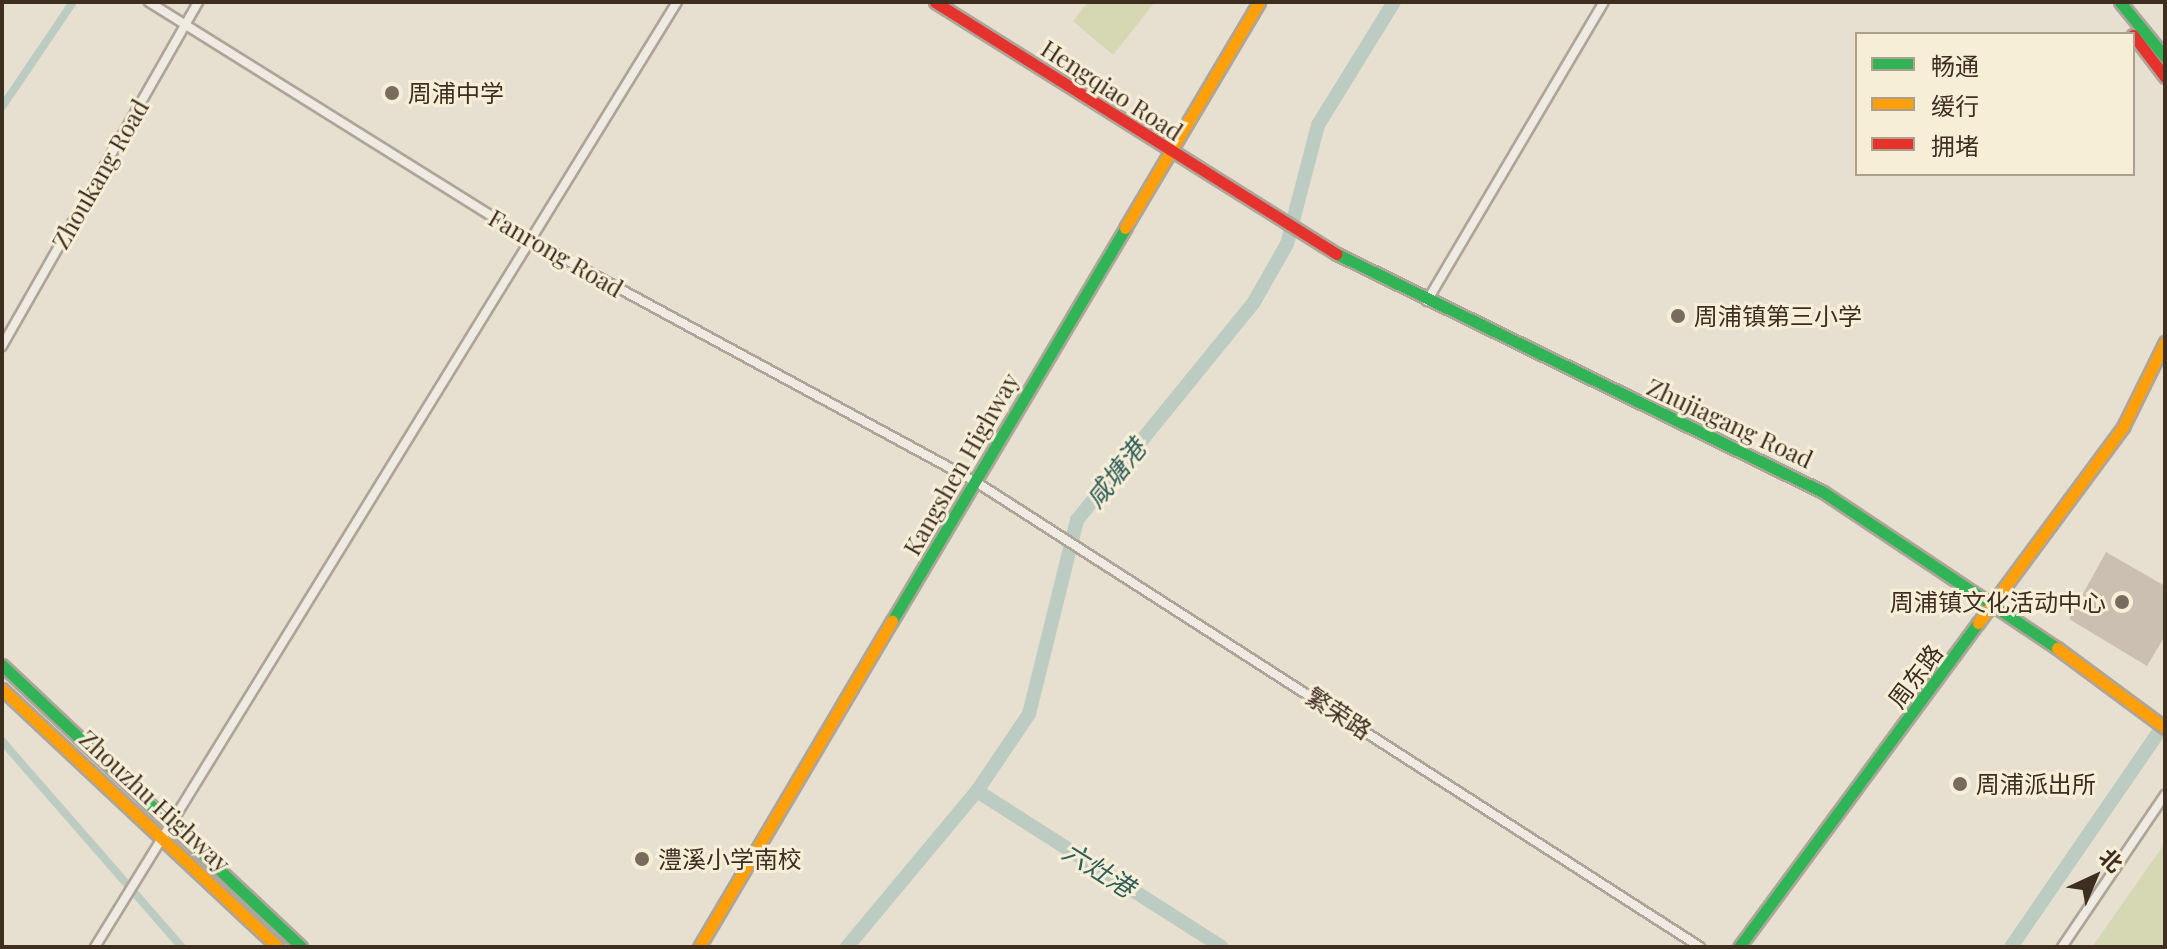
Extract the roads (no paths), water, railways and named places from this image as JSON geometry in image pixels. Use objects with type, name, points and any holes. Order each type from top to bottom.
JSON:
[{"type":"street","name":"Fanrong Road","points":[[149,2],[528,239],[976,482]]},
{"type":"street","name":"Zhoukang Road","points":[[2,346],[198,2]]},
{"type":"street","points":[[95,947],[528,239],[677,2]]},
{"type":"street","name":"Hengqiao Road","points":[[935,2],[1169,154],[1306,237]]},
{"type":"street","name":"Kangshen Highway","points":[[699,947],[1259,2]]},
{"type":"street","points":[[1427,301],[1604,2]]},
{"type":"street","points":[[2119,2],[2132,32]]},
{"type":"street","points":[[2119,2],[2165,57]]},
{"type":"street","points":[[2135,37],[2165,77]]},
{"type":"street","name":"Zhujiagang Road","points":[[1306,237],[1590,384],[1766,459],[1997,603],[2165,728]]},
{"type":"street","name":"周东路","points":[[1739,947],[1997,603],[2123,427],[2165,342]]},
{"type":"street","name":"繁荣路","points":[[976,482],[1700,947]]},
{"type":"street","points":[[2,665],[301,947]]},
{"type":"street","name":"Zhouzhu Highway","points":[[2,689],[278,947]]},
{"type":"street","points":[[2062,947],[2165,795]]},
{"type":"waterway","points":[[2,107],[73,2]]},
{"type":"waterway","name":"咸塘港","points":[[847,947],[977,791],[1029,714],[1077,520],[1254,302],[1287,244],[1318,125],[1394,2]]},
{"type":"waterway","points":[[2011,947],[2165,723]]},
{"type":"waterway","points":[[2,741],[182,947]]},
{"type":"waterway","name":"六灶港","points":[[977,791],[1222,947]]},
{"type":"place","name":"周浦中学","points":[[392,93]]},
{"type":"place","name":"周浦镇第三小学","points":[[1678,316]]},
{"type":"place","name":"周浦镇文化活动中心","points":[[2122,602]]},
{"type":"place","name":"周浦派出所","points":[[1960,784]]},
{"type":"place","name":"澧溪小学南校","points":[[642,859]]}]
